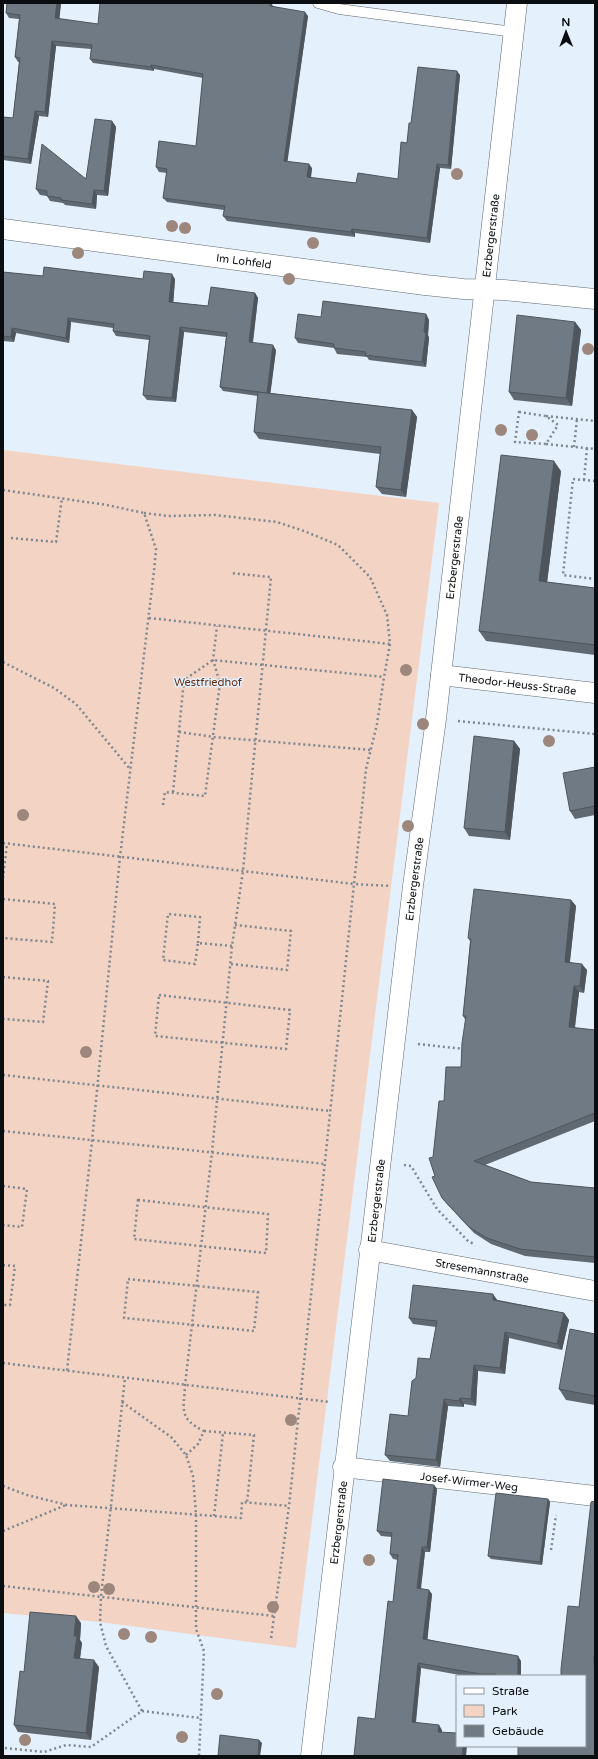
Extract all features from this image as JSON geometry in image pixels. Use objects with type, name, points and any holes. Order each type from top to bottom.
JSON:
[{"type":"street","name":"Erzbergerstraße","points":[[310,1756],[412,886],[436,718],[517,3]]},
{"type":"street","name":"Im Lohfeld","points":[[3,229],[425,285],[463,289],[504,290],[595,299]]},
{"type":"street","name":"Theodor-Heuss-Straße","points":[[440,675],[595,693]]},
{"type":"street","name":"Stresemannstraße","points":[[369,1250],[595,1291]]},
{"type":"street","name":"Josef-Wirmer-Weg","points":[[343,1467],[595,1496]]},
{"type":"lane","points":[[318,3],[339,9],[514,32]]},
{"type":"path","points":[[595,421],[519,412],[515,442],[595,449]]},
{"type":"path","points":[[546,416],[558,425],[546,444]]},
{"type":"path","points":[[574,447],[577,419]]},
{"type":"path","points":[[584,480],[587,448]]},
{"type":"path","points":[[595,481],[573,479],[563,575],[595,579]]},
{"type":"path","points":[[3,490],[107,505],[144,514],[168,516],[215,515],[277,522],[304,530],[338,545],[370,577],[387,615],[390,644],[377,724],[366,769],[299,1398],[289,1506],[271,1639]]},
{"type":"path","points":[[11,538],[56,542],[62,498]]},
{"type":"path","points":[[67,1371],[92,1141],[96,1086],[120,857],[156,549],[144,514]]},
{"type":"path","points":[[230,573],[271,577],[243,871],[232,946],[223,1043],[216,1098],[212,1152],[185,1385],[184,1414],[191,1425],[204,1431],[254,1435],[247,1503]]},
{"type":"path","points":[[149,618],[266,632],[390,644]]},
{"type":"path","points":[[163,805],[164,792],[205,796],[220,683],[213,660],[217,626]]},
{"type":"path","points":[[173,792],[184,680],[213,660],[384,677]]},
{"type":"path","points":[[3,662],[54,688],[76,704],[130,769]]},
{"type":"path","points":[[436,718],[595,734]]},
{"type":"path","points":[[180,732],[214,737],[255,739],[371,750]]},
{"type":"path","points":[[3,843],[354,884],[412,886]]},
{"type":"path","points":[[3,878],[7,844]]},
{"type":"path","points":[[3,899],[55,904],[52,942],[3,938]]},
{"type":"path","points":[[168,914],[200,917],[198,942],[195,964],[163,960],[168,914]]},
{"type":"path","points":[[231,964],[287,970],[291,931],[235,924]]},
{"type":"path","points":[[198,942],[232,946]]},
{"type":"path","points":[[3,977],[48,981],[43,1022],[3,1019]]},
{"type":"path","points":[[159,995],[226,1003],[290,1010],[286,1048],[155,1036],[159,995]]},
{"type":"path","points":[[394,1041],[467,1049]]},
{"type":"path","points":[[3,1075],[330,1111]]},
{"type":"path","points":[[3,1131],[325,1164]]},
{"type":"path","points":[[380,1162],[411,1166],[437,1209],[468,1241],[475,1244]]},
{"type":"path","points":[[3,1186],[27,1189],[22,1227],[3,1225]]},
{"type":"path","points":[[138,1200],[206,1206],[268,1214],[266,1253],[134,1239],[138,1200]]},
{"type":"path","points":[[3,1265],[14,1266],[10,1305],[3,1305]]},
{"type":"path","points":[[128,1279],[196,1286],[258,1292],[254,1331],[124,1318],[128,1279]]},
{"type":"path","points":[[3,1363],[299,1398],[352,1406]]},
{"type":"path","points":[[125,1378],[101,1596],[100,1622],[106,1646],[142,1711]]},
{"type":"path","points":[[122,1402],[171,1438],[186,1455],[193,1476],[196,1515],[196,1629],[204,1651],[199,1756]]},
{"type":"path","points":[[186,1455],[198,1444],[204,1431]]},
{"type":"path","points":[[214,1516],[223,1433]]},
{"type":"path","points":[[3,1486],[27,1495],[67,1505],[110,1509],[241,1518],[242,1502],[289,1506]]},
{"type":"path","points":[[551,1550],[558,1492]]},
{"type":"path","points":[[3,1531],[67,1505]]},
{"type":"path","points":[[3,1586],[274,1616]]},
{"type":"path","points":[[5,1748],[44,1752],[66,1745],[91,1747],[142,1711],[200,1718]]},
{"type":"green space","name":"Westfriedhof","points":[[3,450],[439,503],[296,1648],[100,1622],[3,1613]]},
{"type":"building","points":[[7,3],[57,3],[55,18],[98,24],[100,3],[270,3],[270,6],[305,12],[284,161],[309,164],[307,177],[356,183],[358,173],[398,179],[401,142],[407,143],[418,67],[457,71],[448,165],[437,164],[427,238],[352,229],[351,232],[223,216],[225,206],[163,198],[167,169],[156,167],[159,141],[196,146],[203,74],[151,65],[151,67],[90,59],[92,45],[52,41],[45,112],[35,111],[28,159],[3,156],[3,117],[13,118],[20,58],[15,57],[20,15],[6,13]]},
{"type":"building","points":[[95,119],[112,121],[104,191],[94,190],[92,204],[61,200],[61,198],[47,196],[47,191],[36,189],[42,144],[86,179]]},
{"type":"building","points":[[44,267],[143,279],[144,271],[172,274],[169,302],[208,306],[211,287],[255,293],[249,342],[273,345],[267,393],[220,387],[227,333],[180,327],[172,398],[143,395],[150,336],[113,331],[114,324],[68,318],[66,338],[12,328],[11,337],[3,336],[3,272],[43,276]]},
{"type":"building","points":[[323,301],[426,314],[424,332],[426,333],[422,362],[365,355],[366,352],[334,348],[334,344],[295,338],[298,314],[321,317]]},
{"type":"building","points":[[517,315],[575,322],[566,398],[509,392]]},
{"type":"building","points":[[258,392],[412,410],[401,490],[376,487],[381,447],[254,432]]},
{"type":"building","points":[[501,455],[554,461],[539,581],[595,588],[595,645],[479,631]]},
{"type":"building","points":[[474,736],[514,741],[505,832],[464,828]]},
{"type":"building","points":[[595,767],[595,806],[570,811],[563,773]]},
{"type":"building","points":[[474,889],[571,900],[565,962],[582,964],[580,986],[574,986],[569,1027],[595,1030],[595,1113],[474,1161],[531,1182],[595,1188],[595,1257],[520,1249],[487,1238],[469,1227],[442,1198],[432,1177],[435,1176],[429,1158],[433,1157],[439,1101],[444,1101],[446,1067],[461,1067],[462,1043],[466,1016],[463,1016],[471,939],[468,938]]},
{"type":"building","points":[[413,1285],[493,1294],[493,1300],[564,1313],[557,1344],[505,1332],[500,1368],[474,1365],[471,1399],[460,1398],[459,1401],[444,1399],[436,1460],[385,1455],[390,1414],[408,1416],[412,1381],[416,1378],[418,1358],[430,1359],[437,1321],[409,1318]]},
{"type":"building","points":[[570,1329],[595,1334],[595,1396],[559,1389]]},
{"type":"building","points":[[383,1479],[434,1485],[427,1547],[422,1547],[417,1588],[429,1590],[423,1639],[518,1656],[518,1675],[480,1674],[418,1663],[412,1722],[439,1725],[438,1732],[456,1733],[456,1747],[463,1747],[462,1756],[354,1756],[358,1717],[375,1719],[388,1601],[393,1602],[398,1555],[390,1554],[392,1533],[377,1531]]},
{"type":"building","points":[[496,1493],[548,1499],[540,1562],[488,1556]]},
{"type":"building","points":[[595,1501],[595,1756],[518,1756],[518,1747],[586,1747],[586,1675],[561,1675],[561,1669],[568,1606],[579,1607],[591,1502]]},
{"type":"building","points":[[30,1612],[76,1616],[74,1636],[77,1636],[74,1658],[94,1660],[86,1733],[14,1725],[20,1671],[24,1672]]},
{"type":"building","points":[[220,1735],[259,1740],[258,1756],[218,1756]]}]
